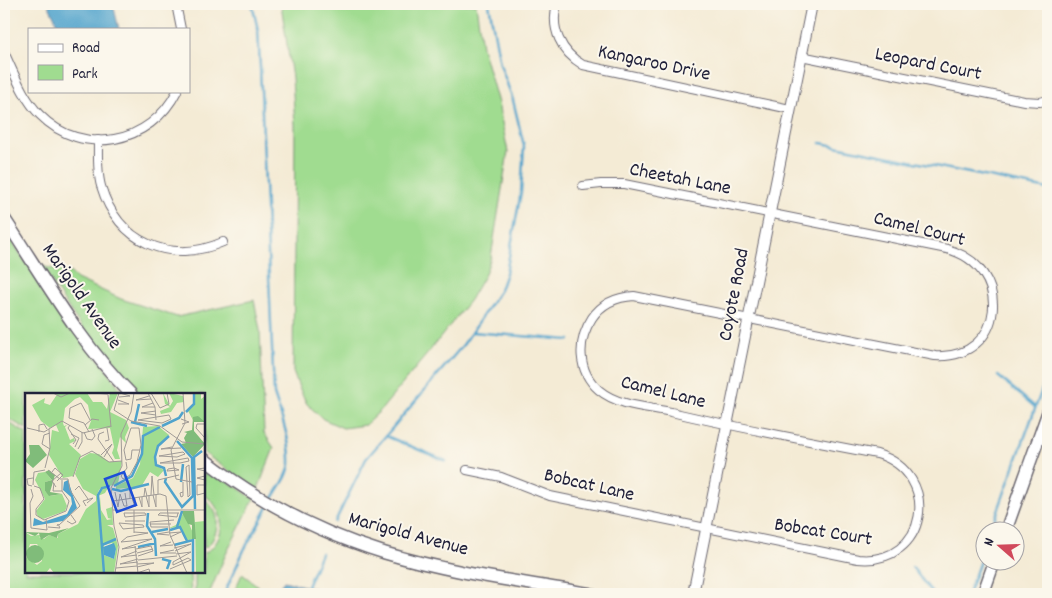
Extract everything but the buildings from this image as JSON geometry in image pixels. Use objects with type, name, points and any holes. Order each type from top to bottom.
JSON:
[{"type":"main road","name":"Marigold Avenue","points":[[4,218],[77,327],[115,377],[130,393]]},
{"type":"main road","points":[[1010,520],[1048,412]]},
{"type":"main road","name":"Marigold Avenue","points":[[205,460],[280,509],[332,533],[386,553],[423,563],[591,594]]},
{"type":"main road","points":[[983,594],[991,570]]},
{"type":"street","points":[[176,4],[182,28]]},
{"type":"street","name":"Kangaroo Drive","points":[[557,4],[554,21],[558,37],[565,50],[583,65],[790,109]]},
{"type":"street","name":"Coyote Road","points":[[693,594],[812,4]]},
{"type":"street","points":[[4,52],[27,97],[41,116],[53,126],[68,134],[98,140],[122,138],[146,128],[167,108],[176,92]]},
{"type":"street","name":"Leopard Court","points":[[801,56],[1024,101],[1040,102],[1048,100]]},
{"type":"street","points":[[98,140],[98,164],[106,201],[126,230],[138,240],[167,250],[178,251],[207,249],[223,242]]},
{"type":"street","name":"Cheetah Lane","points":[[583,186],[624,184],[769,214]]},
{"type":"street","name":"Camel Court","points":[[748,318],[943,356],[960,353],[974,345],[986,333],[992,317],[994,300],[987,278],[978,267],[961,254],[947,249],[769,214]]},
{"type":"street","name":"Camel Lane","points":[[727,425],[620,402],[609,397],[596,387],[585,373],[581,357],[583,336],[597,311],[614,300],[627,296],[641,296],[748,318]]},
{"type":"street","name":"Bobcat Court","points":[[706,528],[866,560],[890,555],[903,546],[913,532],[919,517],[918,492],[910,477],[899,465],[885,456],[727,425]]},
{"type":"street","name":"Bobcat Lane","points":[[467,470],[501,477],[550,496],[706,528]]},
{"type":"green space","points":[[281,4],[476,4],[482,47],[498,103],[508,152],[491,257],[485,274],[470,300],[428,353],[381,410],[365,425],[343,428],[323,419],[307,404],[293,372],[295,125],[292,78]]},
{"type":"green space","points":[[4,228],[26,263],[28,263],[123,393],[25,393],[25,428],[4,416]]},
{"type":"green space","points":[[41,266],[71,273],[77,279],[121,299],[177,317],[254,300],[260,330],[264,433],[274,448],[257,491],[205,454],[205,393],[137,393],[111,365],[74,317]]},
{"type":"green space","points":[[4,420],[25,432],[25,573],[190,573],[191,594],[4,594]]},
{"type":"green space","points":[[205,466],[254,499],[225,556],[209,594],[195,594],[195,573],[205,573],[205,552],[212,548],[220,533],[220,516],[217,508],[205,496]]},
{"type":"green space","points":[[205,500],[211,505],[217,517],[216,532],[205,547]]},
{"type":"green space","points":[[242,574],[269,594],[233,594]]},
{"type":"water","points":[[48,4],[113,4],[119,28],[60,28]]},
{"type":"water","points":[[284,581],[338,594],[274,594]]},
{"type":"waterway","points":[[252,4],[258,30],[274,394],[285,429],[290,455],[288,473],[272,500]]},
{"type":"waterway","points":[[335,522],[366,459],[463,345],[500,290],[506,273],[521,192],[524,146],[513,100],[500,64],[489,4]]},
{"type":"waterway","points":[[821,143],[1048,189]]},
{"type":"waterway","points":[[472,332],[570,340]]},
{"type":"waterway","points":[[995,520],[1048,373]]},
{"type":"waterway","points":[[998,376],[1035,407]]},
{"type":"waterway","points":[[386,436],[446,461]]},
{"type":"waterway","points":[[224,594],[244,550],[268,507]]},
{"type":"waterway","points":[[306,589],[321,553]]},
{"type":"waterway","points":[[912,567],[933,594]]},
{"type":"waterway","points":[[968,594],[977,570]]}]
